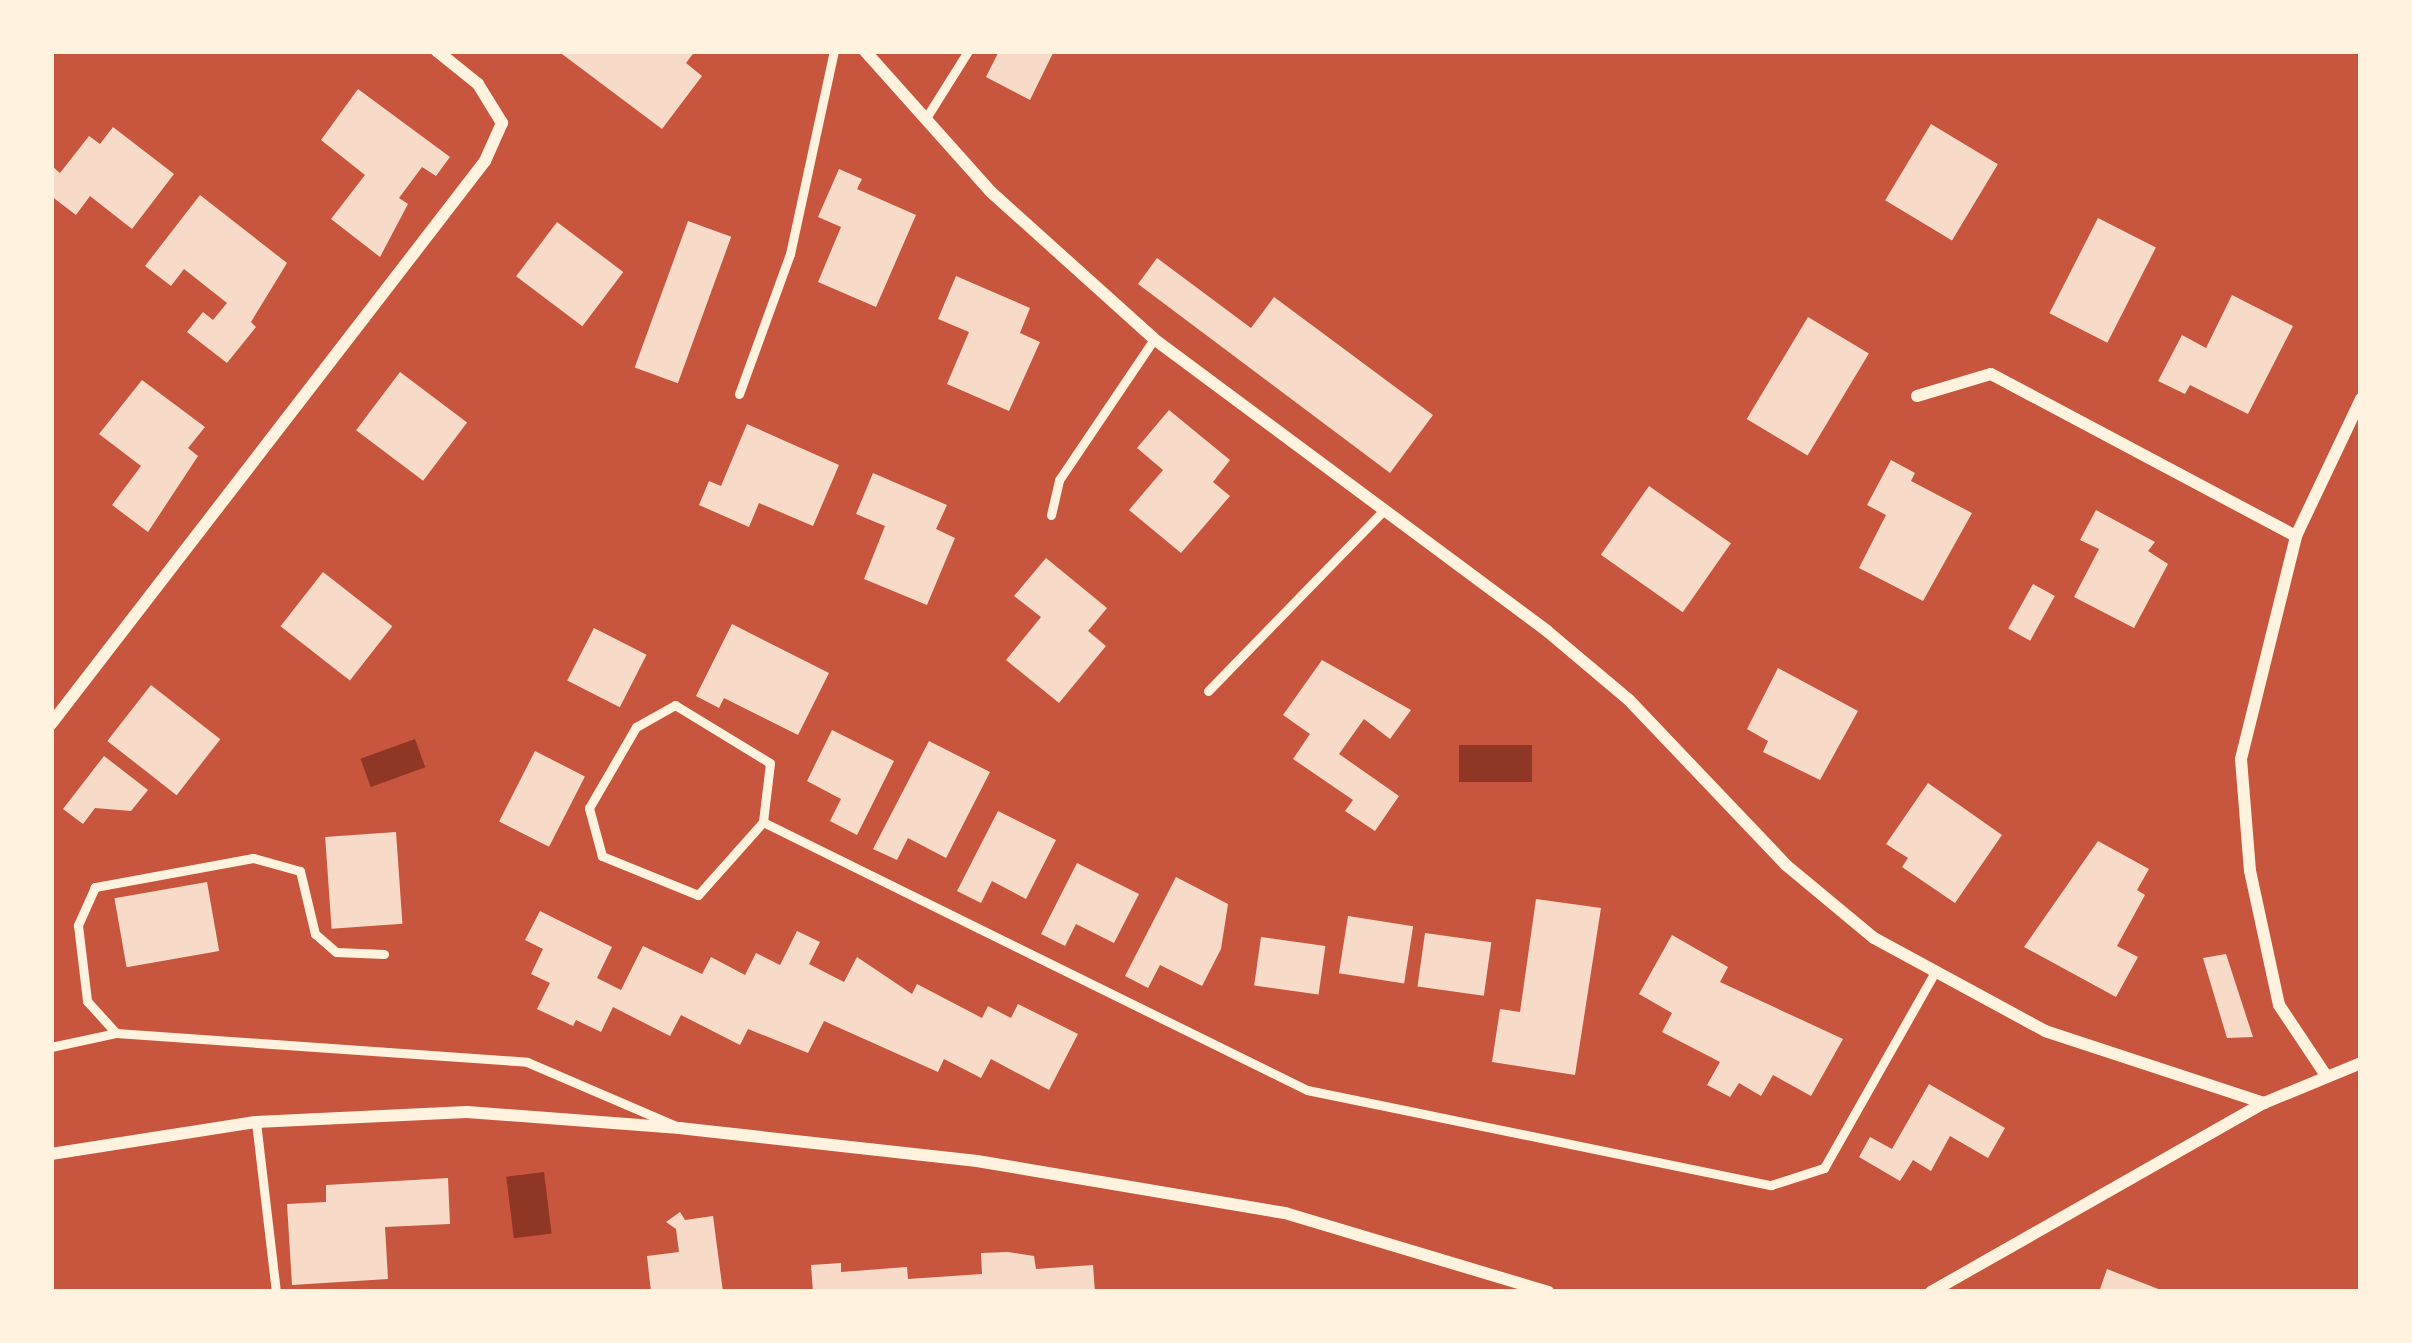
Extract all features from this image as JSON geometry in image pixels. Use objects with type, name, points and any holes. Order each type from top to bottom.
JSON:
[{"type":"street","points":[[51,724],[485,161],[502,123],[478,84],[437,51]]},
{"type":"street","points":[[866,51],[991,192],[1154,339],[1629,700],[1804,880],[1874,938],[2045,1031],[2264,1103]]},
{"type":"street","points":[[1918,396],[1991,374],[2296,536]]},
{"type":"street","points":[[2325,1074],[2279,1005],[2250,871],[2241,759],[2296,536],[2361,398]]},
{"type":"street","points":[[1931,1292],[2264,1103],[2325,1074],[2361,1064]]},
{"type":"street","points":[[51,1154],[256,1123],[467,1112],[679,1128],[977,1161],[1285,1213],[1548,1292]]},
{"type":"lane","points":[[739,394],[790,254],[834,51]]},
{"type":"lane","points":[[926,118],[968,51]]},
{"type":"lane","points":[[1051,515],[1059,480],[1154,339]]},
{"type":"lane","points":[[1208,691],[1384,510]]},
{"type":"lane","points":[[675,705],[770,763],[763,822],[698,896],[602,856],[589,808],[636,728],[675,705]]},
{"type":"lane","points":[[763,822],[1307,1090],[1772,1185],[1824,1168],[1935,972]]},
{"type":"lane","points":[[116,1033],[87,1000],[78,925],[95,887],[253,858],[300,872],[315,934],[336,952],[384,954]]},
{"type":"lane","points":[[51,1047],[116,1033],[527,1062],[679,1128]]},
{"type":"lane","points":[[256,1123],[276,1292]]},
{"type":"shaded area","points":[[415,739],[425,767],[371,787],[360,759]]},
{"type":"shaded area","points":[[1459,745],[1532,745],[1532,782],[1459,782]]},
{"type":"shaded area","points":[[544,1172],[552,1234],[514,1238],[506,1177]]},
{"type":"building","points":[[558,51],[695,51],[686,63],[702,76],[662,129]]},
{"type":"building","points":[[999,51],[1054,51],[1030,100],[986,77]]},
{"type":"building","points":[[358,89],[450,157],[436,176],[422,167],[399,198],[408,204],[380,257],[331,219],[365,175],[321,140]]},
{"type":"building","points":[[1931,124],[1998,164],[1952,240],[1885,200]]},
{"type":"building","points":[[113,127],[174,174],[132,229],[90,196],[76,215],[51,196],[53,167],[60,173],[89,136],[100,144]]},
{"type":"building","points":[[839,169],[862,179],[857,189],[916,215],[876,307],[818,282],[841,227],[818,217]]},
{"type":"building","points":[[200,195],[287,263],[251,322],[256,327],[227,363],[187,332],[203,312],[213,320],[227,303],[184,269],[171,286],[145,266]]},
{"type":"building","points":[[2098,218],[2156,248],[2107,343],[2049,313]]},
{"type":"building","points":[[688,221],[731,237],[678,383],[635,368]]},
{"type":"building","points":[[557,222],[623,272],[582,326],[516,276]]},
{"type":"building","points":[[1157,258],[1251,328],[1274,297],[1433,415],[1390,473],[1138,284]]},
{"type":"building","points":[[956,276],[1030,308],[1020,333],[1040,342],[1009,411],[947,384],[969,332],[938,319]]},
{"type":"building","points":[[2232,295],[2293,326],[2248,414],[2190,385],[2185,394],[2158,381],[2182,335],[2206,348]]},
{"type":"building","points":[[1808,317],[1869,354],[1808,456],[1747,419]]},
{"type":"building","points":[[400,372],[467,423],[423,481],[356,430]]},
{"type":"building","points":[[142,380],[205,427],[188,448],[198,456],[148,532],[112,505],[141,466],[99,434]]},
{"type":"building","points":[[1169,410],[1230,460],[1213,482],[1230,496],[1181,553],[1129,510],[1163,470],[1137,448]]},
{"type":"building","points":[[747,424],[839,465],[813,526],[759,503],[749,527],[699,505],[709,481],[721,486]]},
{"type":"building","points":[[1891,460],[1915,473],[1911,481],[1972,513],[1923,601],[1859,568],[1886,515],[1867,505]]},
{"type":"building","points":[[873,473],[947,505],[936,529],[955,538],[927,605],[864,579],[885,526],[856,514]]},
{"type":"building","points":[[1649,486],[1731,543],[1683,612],[1601,555]]},
{"type":"building","points":[[2096,510],[2155,542],[2148,551],[2168,564],[2134,628],[2074,597],[2099,549],[2080,540]]},
{"type":"building","points":[[1046,558],[1107,608],[1088,631],[1106,646],[1059,703],[1006,660],[1041,617],[1014,596]]},
{"type":"building","points":[[323,572],[392,626],[350,681],[281,626]]},
{"type":"building","points":[[2033,584],[2055,596],[2030,641],[2008,629]]},
{"type":"building","points":[[732,624],[829,673],[798,735],[724,698],[719,708],[696,696]]},
{"type":"building","points":[[594,628],[647,655],[620,707],[567,681]]},
{"type":"building","points":[[1322,660],[1411,710],[1390,739],[1364,719],[1339,754],[1399,796],[1375,831],[1345,811],[1353,800],[1293,759],[1310,734],[1283,715]]},
{"type":"building","points":[[1778,668],[1858,711],[1820,780],[1763,752],[1768,741],[1747,729]]},
{"type":"building","points":[[151,685],[220,739],[177,795],[107,741]]},
{"type":"building","points":[[832,730],[894,761],[857,835],[830,821],[841,799],[807,781]]},
{"type":"building","points":[[929,741],[990,772],[946,858],[908,838],[897,860],[873,849]]},
{"type":"building","points":[[535,751],[585,776],[549,847],[499,821]]},
{"type":"building","points":[[104,756],[148,790],[131,811],[95,808],[83,824],[63,809]]},
{"type":"building","points":[[1928,783],[2002,835],[1955,903],[1902,867],[1908,858],[1886,844]]},
{"type":"building","points":[[998,811],[1056,840],[1026,899],[992,881],[981,903],[957,891]]},
{"type":"building","points":[[396,832],[402,924],[332,929],[325,837]]},
{"type":"building","points":[[2098,841],[2149,869],[2137,890],[2145,895],[2117,946],[2138,957],[2116,997],[2024,947]]},
{"type":"building","points":[[1077,863],[1139,894],[1114,943],[1076,924],[1065,946],[1041,934]]},
{"type":"building","points":[[1176,877],[1228,904],[1221,949],[1202,986],[1160,965],[1148,988],[1125,976]]},
{"type":"building","points":[[207,882],[219,951],[127,967],[114,898]]},
{"type":"building","points":[[1536,899],[1601,908],[1575,1075],[1492,1062],[1500,1009],[1520,1012]]},
{"type":"building","points":[[540,911],[612,947],[597,978],[621,990],[643,946],[702,974],[711,957],[745,975],[756,953],[780,965],[797,931],[820,942],[809,964],[844,982],[857,957],[912,994],[917,984],[982,1018],[988,1006],[1011,1018],[1018,1004],[1078,1034],[1049,1090],[991,1059],[981,1078],[944,1059],[938,1072],[824,1021],[808,1053],[748,1029],[740,1045],[681,1015],[670,1036],[613,1007],[601,1032],[576,1020],[573,1026],[537,1009],[550,983],[531,974],[543,949],[525,940]]},
{"type":"building","points":[[1348,916],[1413,926],[1404,984],[1339,973]]},
{"type":"building","points":[[1425,933],[1491,942],[1484,996],[1417,986]]},
{"type":"building","points":[[1672,935],[1728,967],[1720,982],[1843,1039],[1811,1096],[1773,1075],[1761,1096],[1739,1083],[1730,1097],[1707,1085],[1720,1062],[1662,1032],[1672,1013],[1639,994]]},
{"type":"building","points":[[1261,937],[1325,946],[1319,995],[1254,986]]},
{"type":"building","points":[[2226,954],[2253,1037],[2227,1038],[2203,958]]},
{"type":"building","points":[[1929,1084],[2005,1128],[1988,1158],[1950,1136],[1931,1171],[1913,1160],[1900,1181],[1859,1157],[1870,1137],[1892,1149]]},
{"type":"building","points":[[448,1178],[450,1224],[385,1227],[388,1279],[292,1285],[287,1204],[326,1202],[326,1185]]},
{"type":"building","points":[[680,1212],[685,1220],[713,1216],[723,1292],[651,1292],[647,1256],[679,1252],[676,1229],[666,1222]]},
{"type":"building","points":[[981,1253],[1034,1256],[1036,1269],[1093,1265],[1095,1292],[813,1292],[811,1265],[841,1263],[841,1272],[907,1267],[908,1279],[982,1274]]},
{"type":"building","points":[[2107,1269],[2166,1292],[2099,1292]]}]
